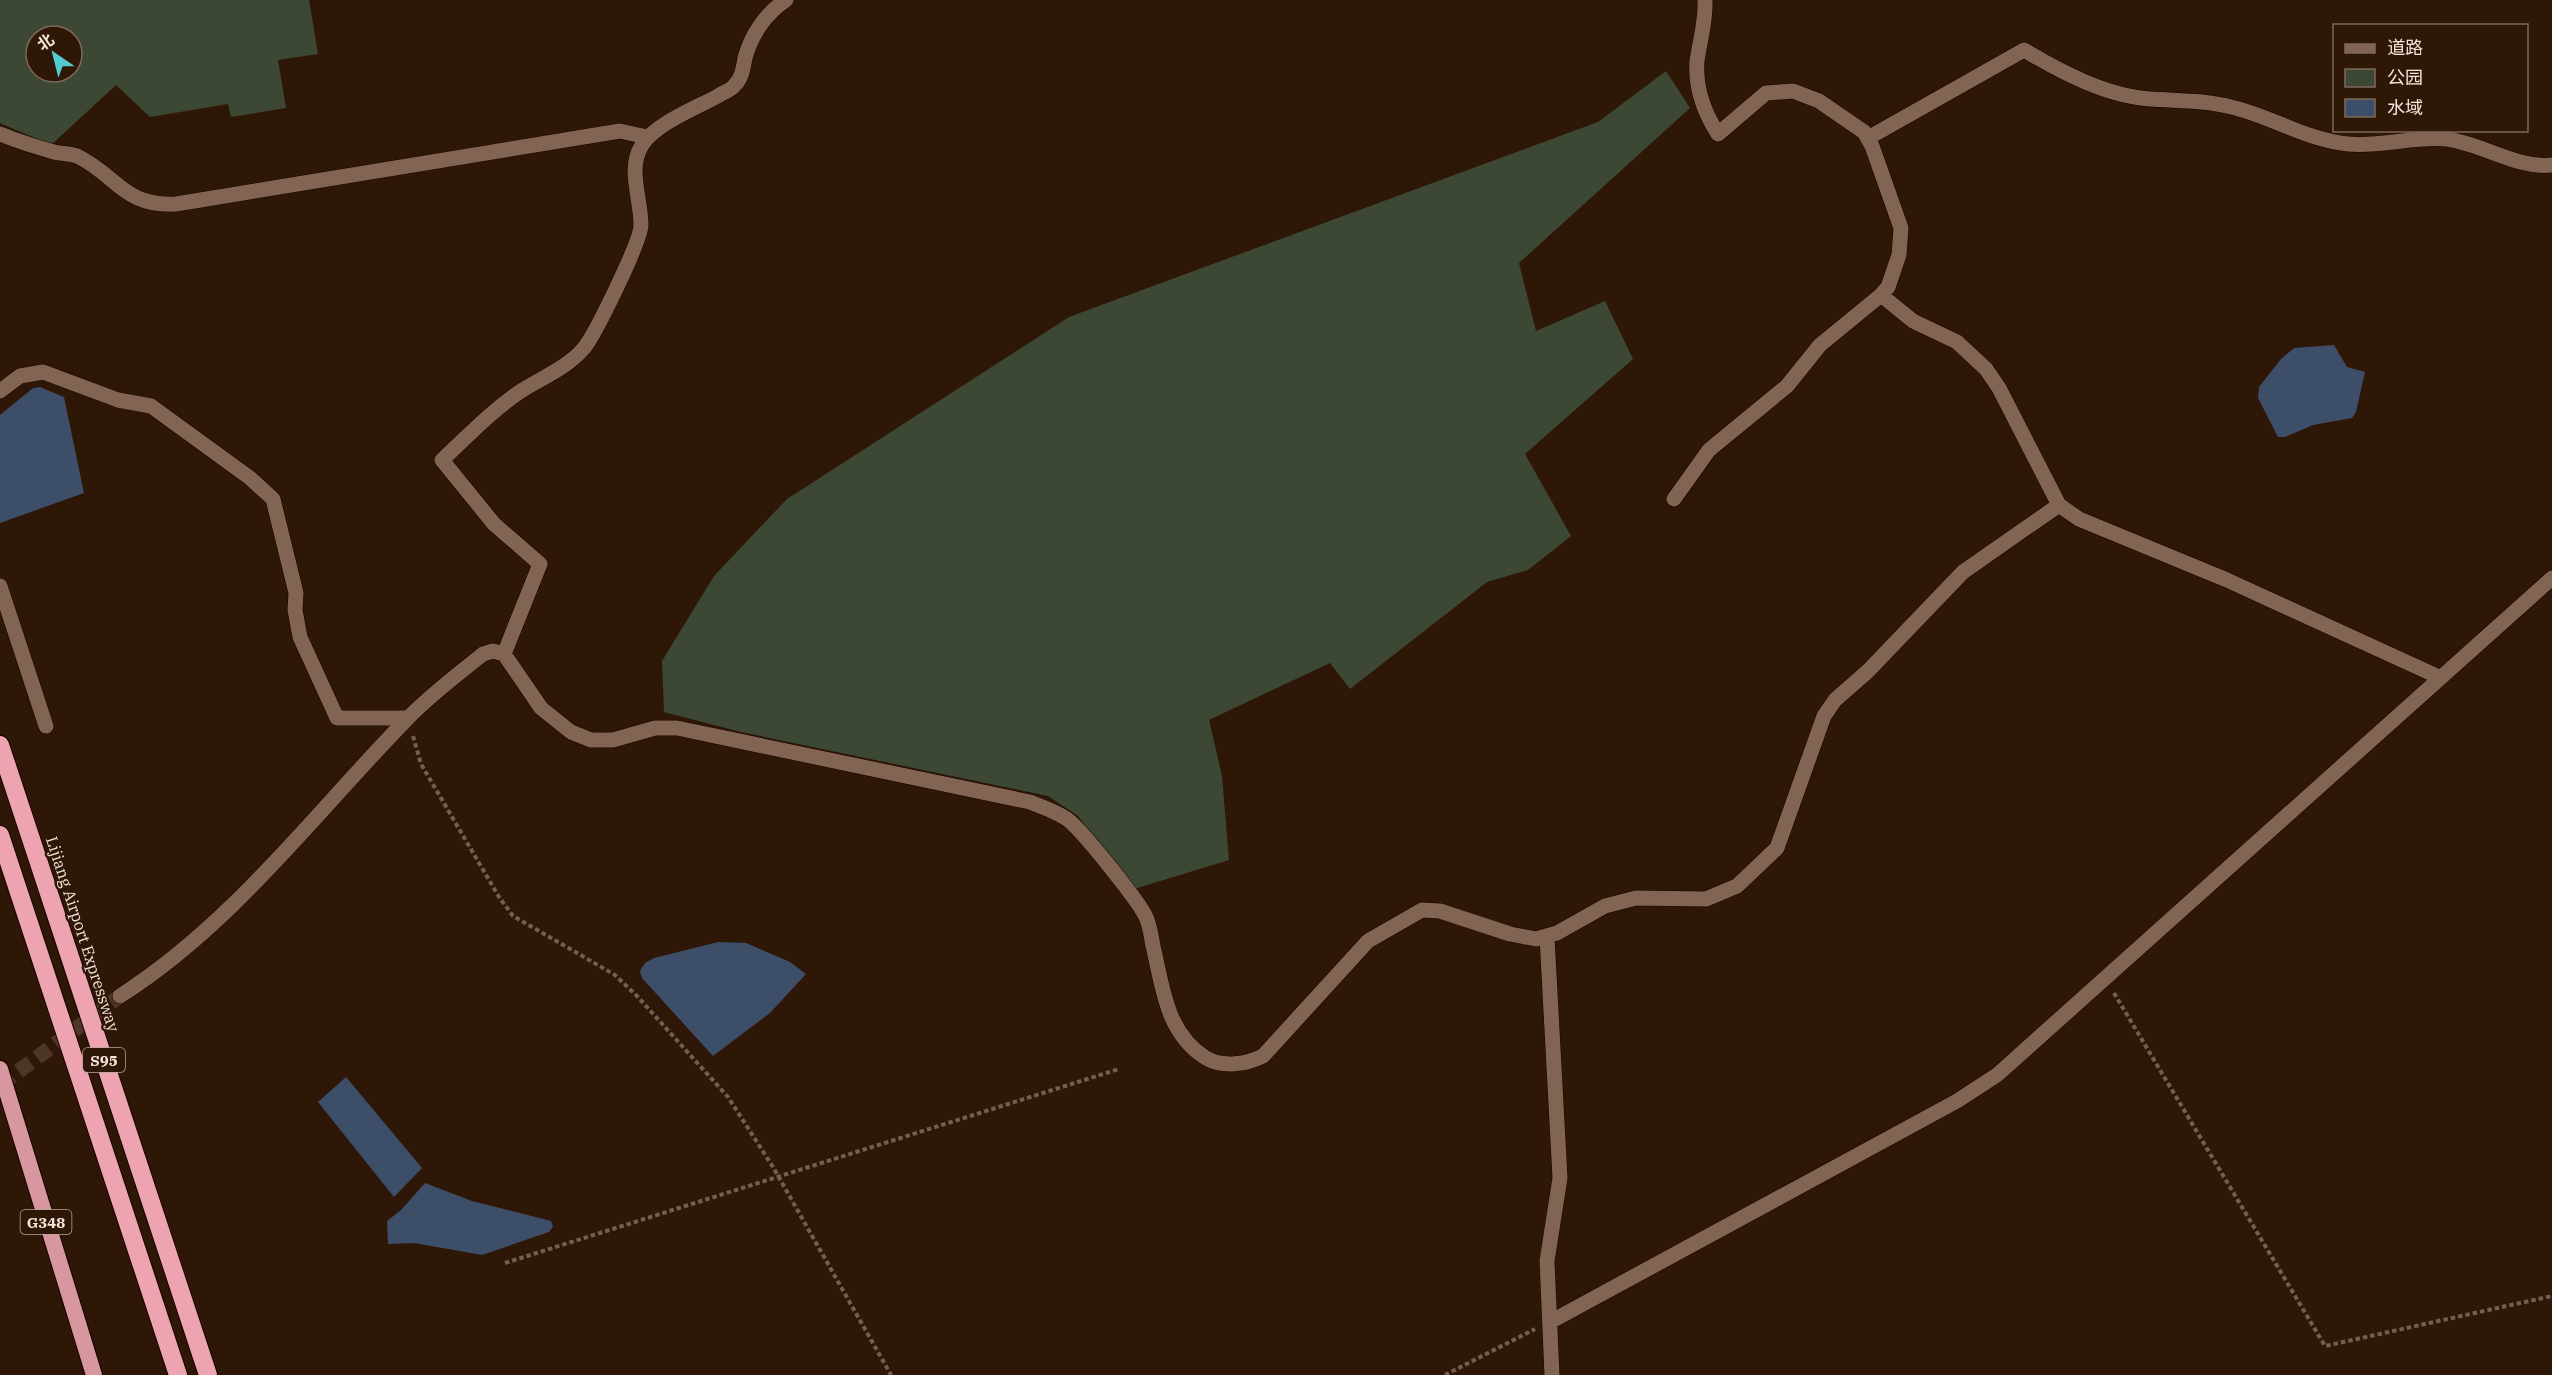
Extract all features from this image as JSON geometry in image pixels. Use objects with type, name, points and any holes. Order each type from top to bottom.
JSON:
[{"type":"highway","name":"Lijiang Airport Expressway","points":[[0,745],[208,1375]]},
{"type":"highway","name":"S95","points":[[0,835],[178,1375]]},
{"type":"highway","name":"G348","points":[[0,1069],[94,1375]]},
{"type":"street","points":[[504,654],[540,564],[494,524],[442,460],[490,413],[573,358],[585,347],[629,262],[639,236],[641,226],[634,162],[648,137],[733,87],[743,73],[746,57],[758,29],[764,20],[786,0]]},
{"type":"street","points":[[1674,499],[1709,450],[1787,386],[1820,345],[1888,287],[1899,255],[1901,228],[1868,138],[1860,128],[1819,101],[1793,91],[1766,93],[1718,134],[1703,104],[1697,76],[1705,22],[1705,0]]},
{"type":"street","points":[[1868,138],[2024,50],[2064,72],[2098,86],[2149,99],[2194,100],[2231,107],[2324,139],[2349,144],[2446,139],[2480,147],[2532,165],[2552,165]]},
{"type":"street","points":[[0,134],[78,157],[133,196],[158,205],[176,204],[620,130],[648,137]]},
{"type":"street","points":[[1881,295],[1913,321],[1957,342],[1986,369],[1999,388],[2059,505],[2079,519],[2227,580],[2439,677]]},
{"type":"street","points":[[0,391],[20,376],[43,372],[118,400],[151,406],[250,478],[273,499],[296,593],[295,610],[300,637],[337,718],[408,718]]},
{"type":"street","points":[[120,996],[176,958],[221,917],[310,827],[408,718],[483,654],[493,651],[504,654],[541,708],[571,732],[591,741],[613,740],[655,728],[677,728],[1030,802],[1055,812],[1077,829],[1144,913],[1173,1022],[1181,1036],[1196,1052],[1210,1060],[1238,1063],[1254,1060],[1263,1056],[1368,941],[1422,910],[1440,911],[1531,939],[1547,937],[1605,906],[1636,898],[1706,899],[1717,896],[1746,880],[1777,848],[1824,716],[1835,700],[1868,671],[1963,572],[2059,505]]},
{"type":"street","points":[[1550,1322],[1976,1089],[2018,1059],[2439,677],[2552,579]]},
{"type":"street","points":[[0,586],[46,726]]},
{"type":"street","points":[[1547,937],[1560,1178],[1547,1261],[1552,1375]]},
{"type":"path","points":[[408,718],[421,764],[499,897],[513,916],[615,975],[638,996],[728,1097],[779,1177],[891,1375]]},
{"type":"path","points":[[2106,980],[2325,1346],[2552,1296]]},
{"type":"path","points":[[505,1263],[1119,1070]]},
{"type":"path","points":[[1445,1375],[1550,1322]]},
{"type":"green space","points":[[0,0],[309,0],[318,54],[278,60],[286,108],[231,117],[228,104],[150,117],[116,85],[51,145],[0,123]]},
{"type":"green space","points":[[1666,71],[1690,108],[1519,263],[1536,331],[1605,301],[1633,359],[1525,454],[1571,536],[1528,570],[1487,582],[1350,689],[1330,663],[1209,720],[1222,776],[1229,860],[1134,889],[1078,816],[1048,796],[741,732],[664,712],[662,661],[714,576],[787,499],[1069,317],[1598,122]]},
{"type":"water","points":[[2334,345],[2347,367],[2365,372],[2356,412],[2352,418],[2313,425],[2285,437],[2278,437],[2258,398],[2259,387],[2281,359],[2294,348]]},
{"type":"water","points":[[40,387],[64,397],[84,493],[0,523],[0,415],[33,388]]},
{"type":"water","points":[[718,942],[746,943],[790,962],[806,974],[770,1013],[713,1056],[642,978],[640,971],[645,963],[654,958]]},
{"type":"water","points":[[346,1077],[422,1168],[394,1197],[318,1102]]},
{"type":"water","points":[[425,1183],[472,1201],[551,1221],[553,1227],[549,1232],[482,1255],[414,1243],[388,1244],[387,1221],[401,1210]]},
{"type":"tunnel","points":[[0,1085],[120,996]]}]
